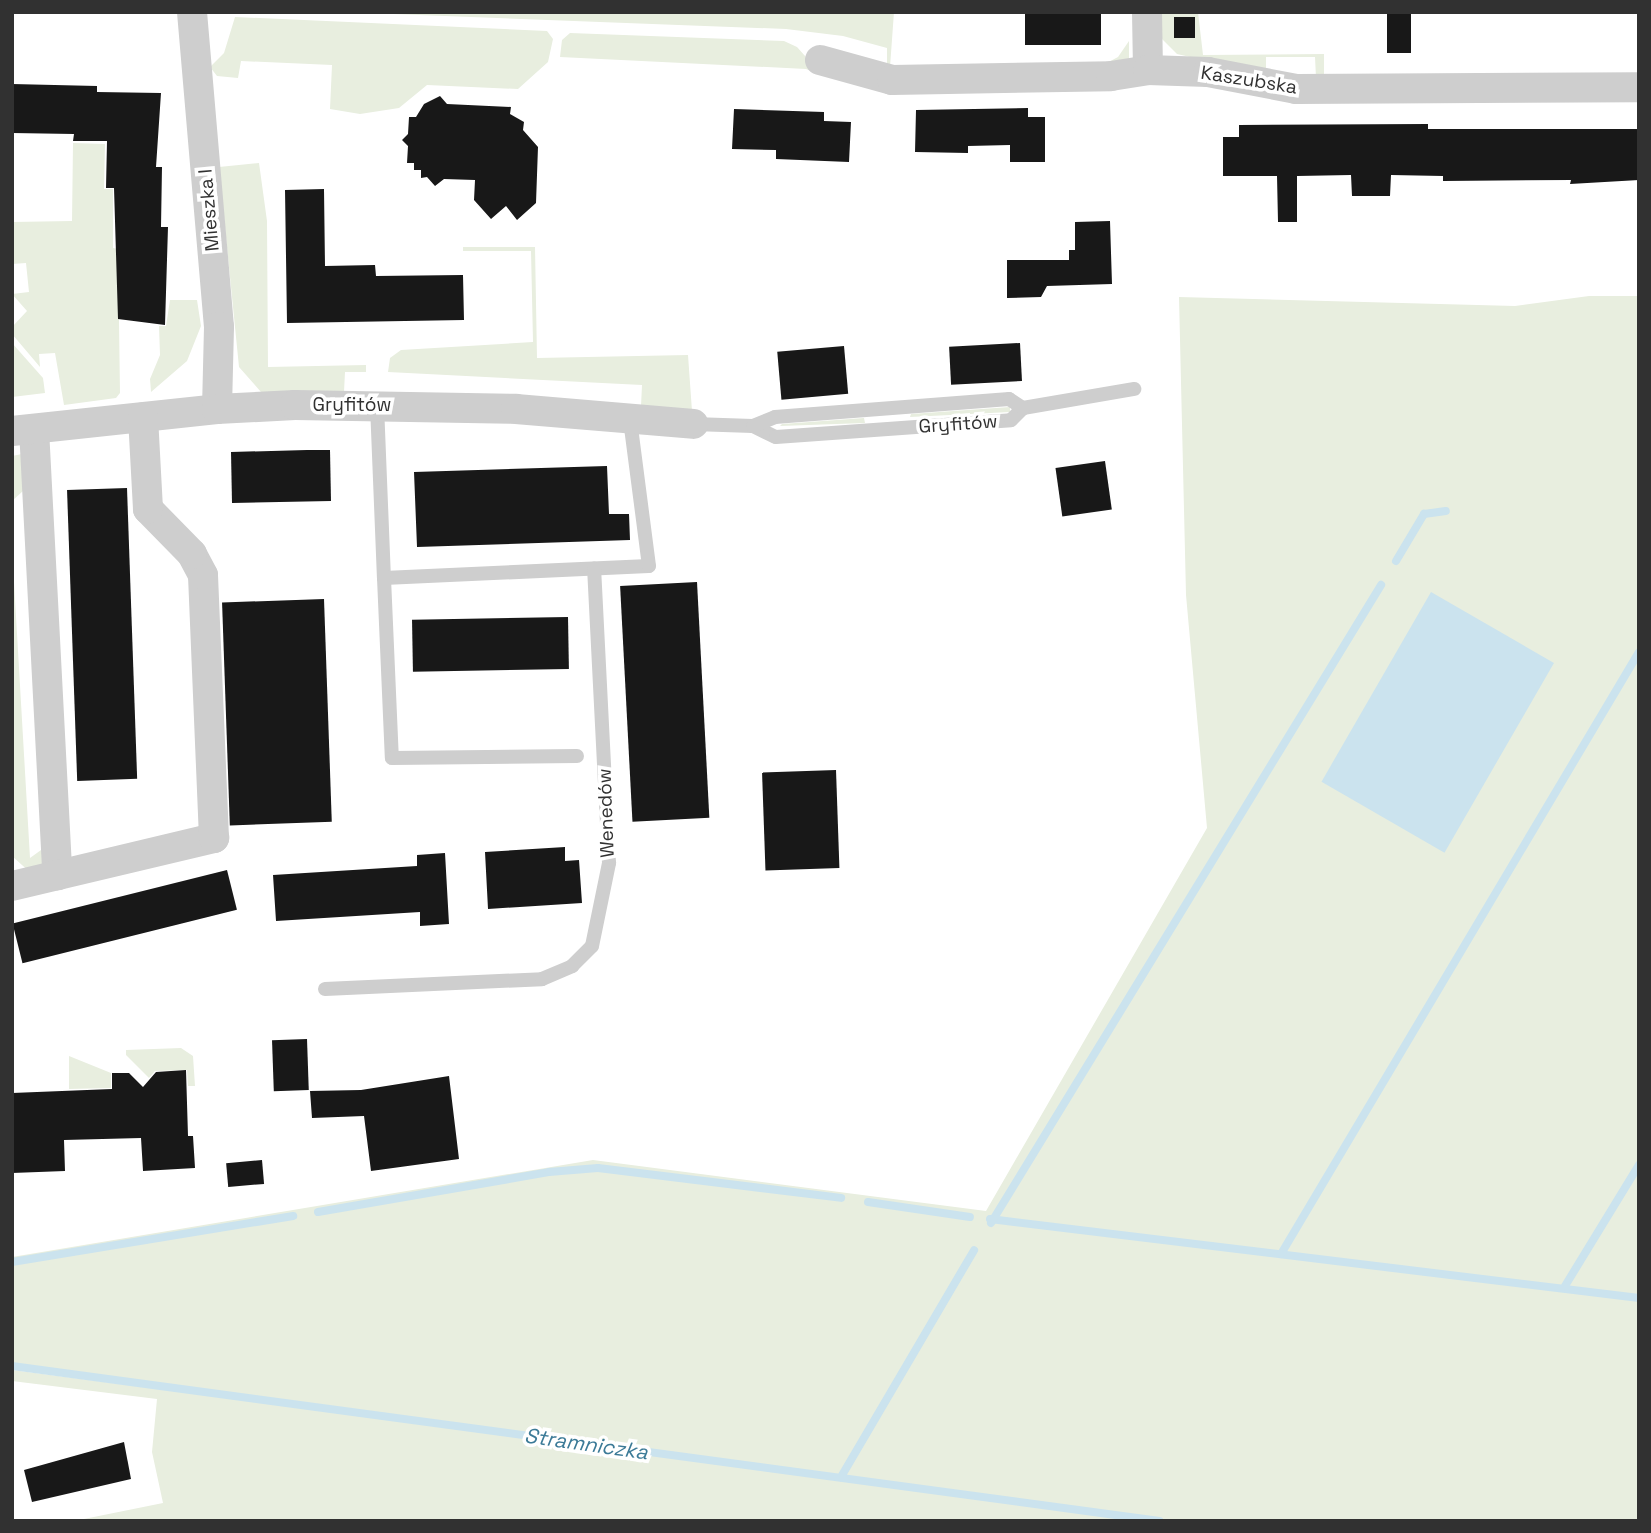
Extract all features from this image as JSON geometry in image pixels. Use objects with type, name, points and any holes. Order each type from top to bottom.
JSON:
[{"type":"street","name":"Mieszka I","points":[[192,12],[219,327],[217,409]]},
{"type":"street","points":[[1147,12],[1148,70]]},
{"type":"street","name":"Kaszubska","points":[[820,60],[892,80],[1111,76],[1148,70],[1208,72],[1296,89],[1639,87]]},
{"type":"street","name":"Gryfitów","points":[[23,430],[217,409],[377,405],[693,424]]},
{"type":"street","points":[[12,886],[214,838],[203,575],[192,554],[148,509],[143,417]]},
{"type":"street","points":[[23,430],[57,875]]},
{"type":"lane","name":"Gryfitów","points":[[753,426],[776,437],[1011,420],[1023,408],[1134,389]]},
{"type":"lane","name":"Gryfitów","points":[[753,426],[775,417],[1009,399],[1023,408]]},
{"type":"lane","points":[[377,405],[393,758],[576,756]]},
{"type":"lane","points":[[887,408],[888,429]]},
{"type":"lane","points":[[384,578],[649,566],[630,419]]},
{"type":"lane","points":[[693,424],[753,426]]},
{"type":"lane","name":"Wenedów","points":[[325,989],[542,979],[572,965],[593,946],[609,863],[594,568]]},
{"type":"green space","points":[[341,12],[894,12],[890,67],[1103,65],[1118,57],[1129,41],[1129,60],[1092,69],[895,71],[887,66],[887,48],[843,36],[786,29]]},
{"type":"green space","points":[[1158,12],[1198,12],[1203,55],[1324,54],[1324,78],[1316,78],[1315,57],[1266,57],[1266,74],[1177,54],[1161,38]]},
{"type":"green space","points":[[235,17],[547,31],[553,39],[548,62],[518,89],[427,85],[399,108],[360,114],[330,109],[332,65],[241,61],[238,78],[217,76],[210,67],[224,53]]},
{"type":"green space","points":[[570,33],[784,41],[797,47],[822,75],[806,69],[560,57],[562,40]]},
{"type":"green space","points":[[73,143],[105,144],[104,189],[113,189],[113,248],[118,249],[120,393],[116,398],[64,405],[55,353],[39,354],[40,367],[12,334],[12,327],[27,311],[12,294],[29,292],[26,263],[12,264],[12,222],[72,221]]},
{"type":"green space","points":[[259,163],[267,221],[268,367],[366,365],[366,372],[345,372],[344,392],[261,392],[239,367],[219,167]]},
{"type":"green space","points":[[463,247],[535,247],[537,358],[688,355],[692,411],[641,406],[642,385],[388,372],[390,358],[401,350],[533,342],[531,251],[463,251]]},
{"type":"green space","points":[[1589,296],[1639,296],[1639,1521],[74,1521],[163,1503],[152,1452],[157,1399],[12,1381],[12,1370],[450,1427],[451,1422],[12,1363],[12,1257],[593,1160],[986,1211],[1207,828],[1186,595],[1179,297],[1515,306]]},
{"type":"green space","points":[[170,300],[197,300],[201,326],[187,361],[151,392],[150,379],[160,355],[159,326],[166,326]]},
{"type":"green space","points":[[12,343],[43,378],[45,393],[12,397]]},
{"type":"green space","points":[[1010,407],[1010,412],[910,417],[911,414]]},
{"type":"green space","points":[[864,418],[865,423],[780,426],[782,424]]},
{"type":"green space","points":[[22,454],[23,491],[12,501],[12,456]]},
{"type":"green space","points":[[12,547],[30,858],[48,845],[49,857],[32,874],[12,856]]},
{"type":"green space","points":[[181,1048],[193,1056],[195,1086],[188,1086],[187,1070],[155,1071],[149,1078],[126,1055],[126,1050]]},
{"type":"green space","points":[[69,1056],[111,1073],[111,1088],[69,1089]]},
{"type":"water","points":[[1431,592],[1554,663],[1444,853],[1322,782]]},
{"type":"building","points":[[1025,12],[1101,12],[1101,45],[1025,45]]},
{"type":"building","points":[[1387,12],[1411,12],[1411,53],[1387,53]]},
{"type":"building","points":[[1174,17],[1195,17],[1195,38],[1174,38]]},
{"type":"building","points":[[12,84],[97,86],[97,92],[161,93],[156,167],[162,167],[161,227],[168,227],[165,325],[118,319],[114,188],[106,188],[107,141],[73,141],[74,134],[12,133]]},
{"type":"building","points":[[440,96],[447,104],[511,107],[510,114],[524,122],[523,130],[538,147],[536,203],[517,220],[506,206],[491,219],[474,200],[475,180],[444,179],[435,186],[427,177],[421,178],[421,170],[414,170],[414,163],[407,163],[408,146],[402,140],[408,134],[409,117],[416,117],[424,104]]},
{"type":"building","points":[[1028,108],[1028,117],[1045,117],[1045,162],[1010,162],[1010,145],[968,146],[968,153],[915,152],[916,110]]},
{"type":"building","points":[[734,109],[824,112],[824,121],[851,122],[849,162],[776,159],[776,150],[732,149]]},
{"type":"building","points":[[1428,124],[1428,129],[1639,129],[1639,180],[1570,184],[1571,180],[1443,181],[1443,176],[1391,175],[1390,196],[1352,196],[1351,175],[1297,176],[1297,222],[1278,222],[1277,176],[1223,176],[1223,137],[1239,137],[1239,125]]},
{"type":"building","points":[[324,189],[325,266],[375,265],[376,276],[463,275],[464,320],[287,323],[285,190]]},
{"type":"building","points":[[1110,221],[1112,284],[1047,286],[1041,297],[1007,298],[1007,260],[1069,260],[1069,250],[1075,250],[1075,222]]},
{"type":"building","points":[[1020,343],[1022,381],[951,385],[949,347]]},
{"type":"building","points":[[844,346],[848,394],[781,400],[777,352]]},
{"type":"building","points":[[330,450],[331,501],[232,503],[231,452]]},
{"type":"building","points":[[1105,461],[1112,510],[1062,516],[1055,468]]},
{"type":"building","points":[[607,466],[609,514],[629,514],[630,540],[417,547],[414,472]]},
{"type":"building","points":[[127,488],[137,779],[77,781],[67,490]]},
{"type":"building","points":[[697,582],[709,818],[632,822],[620,586]]},
{"type":"building","points":[[324,599],[332,822],[230,825],[222,603]]},
{"type":"building","points":[[568,617],[569,669],[413,672],[412,620]]},
{"type":"building","points":[[836,770],[839,868],[765,871],[762,773]]},
{"type":"building","points":[[565,847],[565,861],[579,860],[582,903],[488,909],[485,852]]},
{"type":"building","points":[[445,853],[449,924],[420,926],[420,912],[276,921],[273,875],[417,866],[417,855]]},
{"type":"building","points":[[227,870],[237,910],[22,963],[13,923]]},
{"type":"building","points":[[307,1039],[309,1090],[274,1091],[272,1040]]},
{"type":"building","points":[[186,1070],[188,1136],[193,1136],[195,1168],[143,1171],[141,1138],[64,1140],[65,1171],[12,1173],[12,1093],[112,1089],[112,1073],[129,1073],[143,1087],[156,1072]]},
{"type":"building","points":[[449,1076],[459,1159],[371,1171],[364,1116],[312,1118],[310,1091],[361,1090]]},
{"type":"building","points":[[262,1160],[264,1184],[228,1187],[226,1163]]},
{"type":"building","points":[[124,1442],[131,1479],[32,1502],[24,1470]]},
{"type":"waterway","points":[[1396,561],[1424,514],[1446,511]]},
{"type":"waterway","points":[[991,1223],[1381,585]]},
{"type":"waterway","points":[[1281,1254],[1639,652]]},
{"type":"waterway","points":[[1565,1286],[1639,1165]]},
{"type":"waterway","points":[[318,1212],[549,1172],[598,1168],[841,1198]]},
{"type":"waterway","points":[[868,1202],[970,1217]]},
{"type":"waterway","points":[[12,1262],[293,1216]]},
{"type":"waterway","points":[[990,1219],[1639,1298]]},
{"type":"waterway","points":[[841,1477],[974,1250]]},
{"type":"waterway","name":"Stramniczka","points":[[12,1366],[1160,1521]]}]
